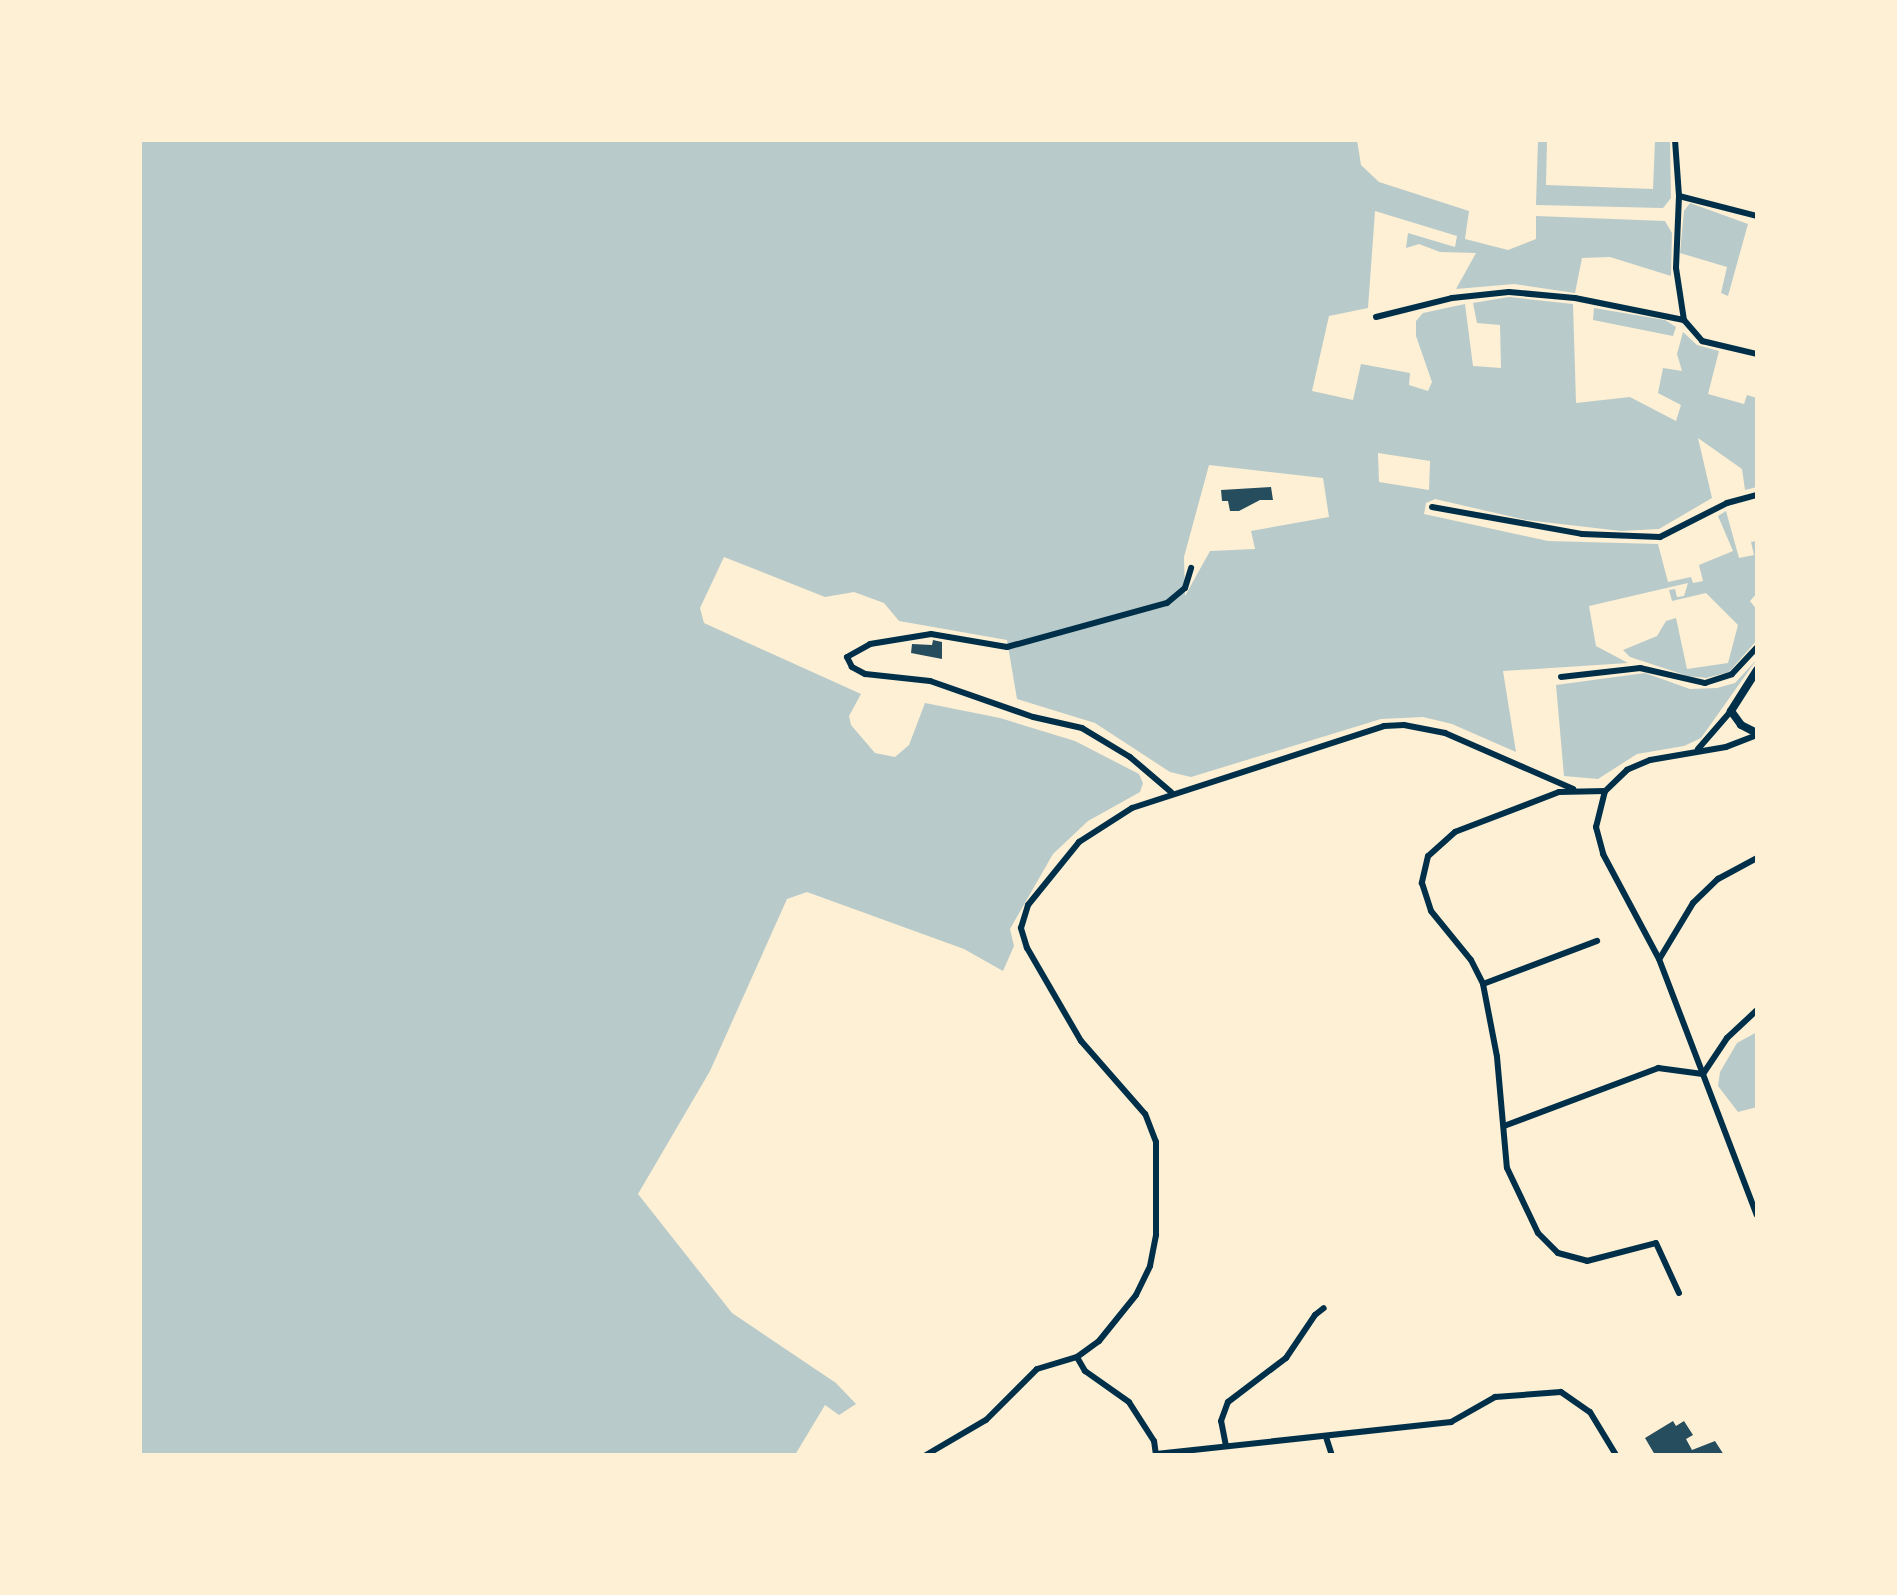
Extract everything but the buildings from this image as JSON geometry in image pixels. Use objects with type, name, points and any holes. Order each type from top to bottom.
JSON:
[{"type":"street","points":[[1675,140],[1679,196],[1676,268],[1684,320],[1702,341],[1757,354]]},
{"type":"street","points":[[1679,196],[1757,216]]},
{"type":"street","points":[[1376,316],[1452,298],[1509,292],[1575,298],[1684,320]]},
{"type":"street","points":[[1432,507],[1582,534],[1660,536],[1727,504],[1757,495]]},
{"type":"street","points":[[1172,793],[1130,758],[1082,728],[1033,716],[930,680],[864,674],[852,667],[847,657],[870,644],[931,634],[1007,647],[1167,603],[1184,588],[1191,568]]},
{"type":"street","points":[[1561,677],[1640,668],[1706,683],[1732,674],[1757,647]]},
{"type":"street","points":[[1697,750],[1731,711],[1757,670]]},
{"type":"street","points":[[1731,711],[1741,726],[1757,734]]},
{"type":"street","points":[[926,1455],[986,1420],[1037,1369],[1077,1357],[1098,1340],[1136,1294],[1150,1266],[1157,1218],[1156,1142],[1145,1114],[1081,1042],[1027,948],[1022,920],[1047,880],[1079,842],[1114,817],[1172,793],[1364,731],[1404,725],[1445,734],[1572,789],[1606,791]]},
{"type":"street","points":[[1757,734],[1726,747],[1639,764],[1619,776],[1606,791],[1598,812],[1598,840],[1659,959],[1757,1215]]},
{"type":"street","points":[[1572,789],[1440,841],[1424,862],[1422,884],[1431,910],[1470,960],[1483,984],[1497,1057],[1513,1186],[1547,1244],[1572,1259],[1586,1261],[1656,1243],[1679,1293]]},
{"type":"street","points":[[1659,959],[1693,903],[1718,879],[1757,858]]},
{"type":"street","points":[[1483,984],[1597,941]]},
{"type":"street","points":[[1703,1074],[1728,1038],[1757,1010]]},
{"type":"street","points":[[1504,1126],[1658,1068],[1703,1074]]},
{"type":"street","points":[[1226,1446],[1221,1422],[1228,1402],[1286,1358],[1314,1315],[1324,1308]]},
{"type":"street","points":[[1077,1357],[1085,1371],[1129,1402],[1154,1441],[1156,1454],[1451,1422],[1494,1397],[1561,1392],[1590,1412],[1616,1455]]},
{"type":"street","points":[[1325,1437],[1332,1455]]},
{"type":"shaded area","points":[[140,140],[1357,140],[1361,165],[1379,182],[1469,211],[1465,239],[1508,250],[1536,239],[1536,216],[1665,221],[1672,233],[1671,276],[1610,257],[1582,258],[1575,293],[1514,284],[1456,289],[1476,253],[1440,252],[1419,244],[1406,248],[1408,233],[1455,247],[1457,236],[1375,211],[1368,308],[1329,316],[1312,391],[1353,400],[1361,364],[1410,373],[1409,385],[1428,391],[1432,382],[1416,336],[1416,321],[1423,313],[1465,304],[1473,366],[1501,368],[1500,325],[1477,323],[1473,303],[1509,297],[1573,304],[1576,403],[1630,397],[1676,421],[1681,405],[1658,393],[1663,368],[1682,371],[1677,354],[1683,332],[1697,345],[1719,351],[1708,394],[1744,404],[1747,395],[1757,398],[1757,487],[1745,490],[1742,469],[1698,438],[1712,498],[1659,529],[1621,531],[1526,520],[1435,499],[1426,503],[1424,514],[1548,541],[1658,544],[1668,582],[1691,577],[1693,583],[1703,581],[1699,565],[1733,551],[1718,516],[1726,511],[1739,558],[1754,555],[1751,542],[1757,541],[1757,593],[1750,601],[1757,610],[1757,640],[1729,672],[1706,678],[1688,676],[1630,657],[1623,650],[1657,636],[1666,621],[1676,618],[1687,669],[1728,663],[1738,625],[1706,593],[1672,601],[1669,590],[1675,589],[1677,597],[1684,596],[1688,583],[1589,606],[1596,646],[1628,663],[1503,671],[1516,752],[1452,724],[1423,717],[1381,719],[1191,777],[1170,772],[1095,723],[1017,699],[1007,640],[899,621],[884,603],[854,592],[825,597],[724,557],[700,608],[704,623],[861,694],[849,716],[851,725],[875,753],[895,757],[909,745],[925,703],[1000,718],[1075,741],[1139,774],[1143,783],[1140,792],[1088,821],[1053,854],[1010,929],[1014,946],[1003,971],[964,949],[807,892],[787,899],[710,1071],[638,1194],[732,1313],[836,1383],[856,1404],[839,1415],[825,1405],[795,1455],[140,1455]],"holes":[[[1378,453],[1430,461],[1429,490],[1379,482]],[[1209,465],[1323,478],[1329,517],[1251,531],[1255,549],[1210,551],[1185,596],[1184,557]]]},
{"type":"shaded area","points":[[1538,140],[1547,140],[1546,185],[1653,189],[1655,140],[1670,140],[1671,198],[1663,208],[1536,205]]},
{"type":"shaded area","points":[[1690,203],[1748,224],[1728,296],[1721,293],[1727,267],[1680,253],[1684,211]]},
{"type":"shaded area","points":[[1594,308],[1665,320],[1676,327],[1673,336],[1593,320]]},
{"type":"shaded area","points":[[1757,659],[1701,738],[1684,746],[1637,754],[1598,779],[1564,776],[1556,685],[1645,673],[1690,689],[1717,688],[1735,683]]},
{"type":"shaded area","points":[[1757,1032],[1757,1107],[1738,1112],[1718,1086],[1720,1072],[1737,1043]]}]
